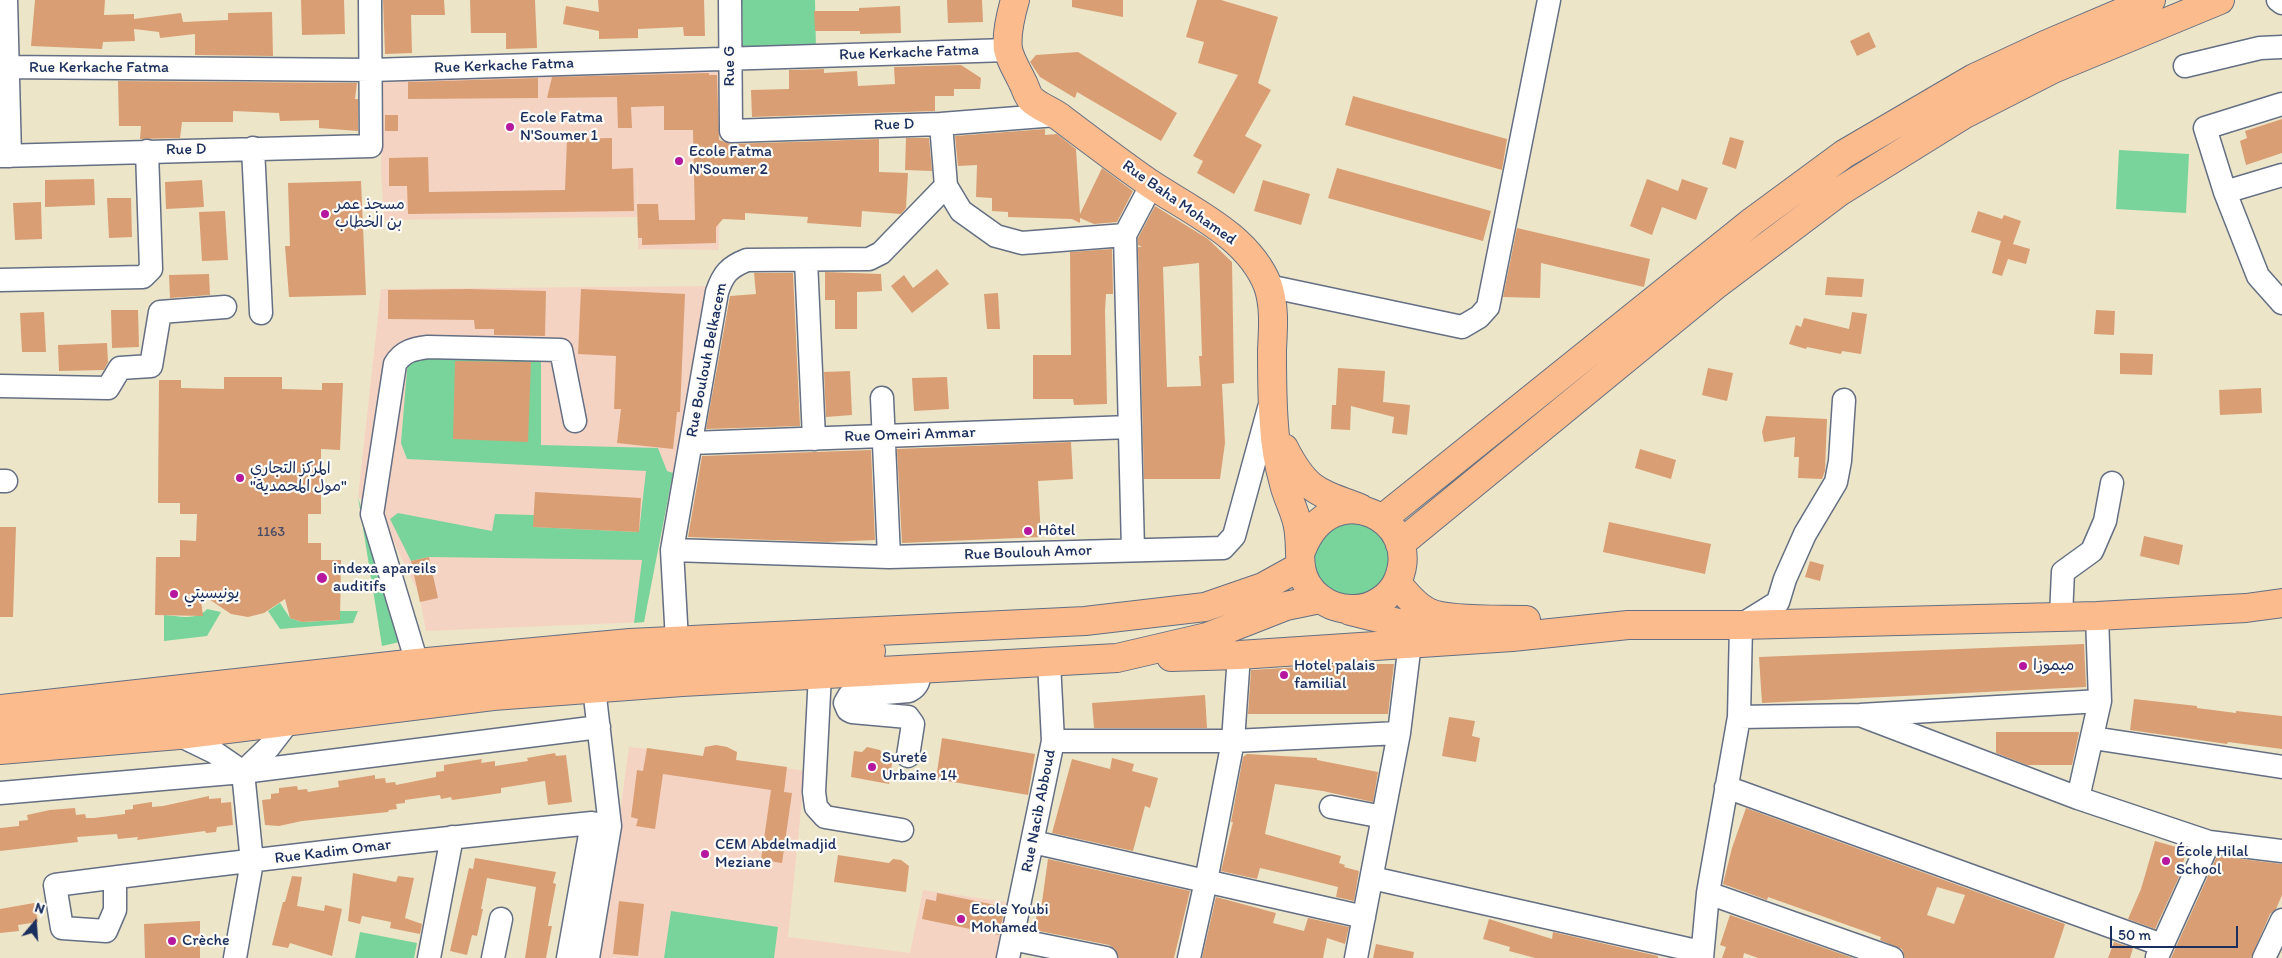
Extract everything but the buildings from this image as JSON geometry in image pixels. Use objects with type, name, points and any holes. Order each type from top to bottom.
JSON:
[{"type":"main road","points":[[1008,50],[1014,0]]},
{"type":"main road","points":[[1375,515],[1754,221],[1844,154],[1974,78],[2045,45],[2151,0]]},
{"type":"main road","points":[[1400,544],[1717,284],[1839,192],[1963,114],[2045,73],[2220,0]]},
{"type":"main road","name":"Rue Baha Mohamed","points":[[1008,50],[1030,99],[1056,115],[1152,184],[1203,216],[1248,252],[1268,286],[1273,315],[1272,397],[1274,428],[1284,484],[1297,521],[1302,558]]},
{"type":"main road","points":[[1117,658],[1207,636],[1286,606],[1332,604],[1360,609],[1375,604],[1388,594],[1396,583],[1402,566],[1400,544],[1393,530],[1375,515],[1321,493],[1301,478],[1274,428]]},
{"type":"main road","points":[[1375,515],[1352,508],[1334,512],[1320,520],[1308,533],[1302,558],[1311,590],[1332,604],[1412,626],[1512,637]]},
{"type":"main road","points":[[0,709],[417,663],[677,640],[1085,621],[1205,608],[1263,587],[1302,558]]},
{"type":"main road","points":[[1396,583],[1409,598],[1429,613],[1462,618],[1628,626],[2097,616],[2246,608],[2282,602]]},
{"type":"main road","points":[[0,730],[617,663],[1062,641],[1161,613]]},
{"type":"main road","points":[[0,750],[179,735],[494,696],[594,688],[1117,658],[1239,655],[1512,637],[1628,626]]},
{"type":"street","points":[[5,156],[3,67],[6,0]]},
{"type":"street","points":[[370,0],[371,70]]},
{"type":"street","name":"Rue G","points":[[730,0],[731,131]]},
{"type":"street","points":[[1268,286],[1462,327],[1479,317],[1488,307],[1549,0]]},
{"type":"street","points":[[2278,0],[2282,2]]},
{"type":"street","points":[[2185,66],[2260,48],[2282,46]]},
{"type":"street","name":"Rue Kerkache Fatma","points":[[3,67],[371,70],[1008,50]]},
{"type":"street","name":"Rue D","points":[[5,156],[371,146],[371,70]]},
{"type":"street","points":[[2282,104],[2205,128],[2225,192],[2258,276],[2282,303]]},
{"type":"street","name":"Rue D","points":[[731,131],[941,124],[1056,115]]},
{"type":"street","points":[[941,124],[946,186],[961,212],[996,236],[1022,243],[1125,235]]},
{"type":"street","points":[[253,148],[262,313]]},
{"type":"street","points":[[0,280],[143,277],[151,270],[147,151]]},
{"type":"street","points":[[2225,192],[2282,175]]},
{"type":"street","points":[[1132,550],[1125,235],[1152,184]]},
{"type":"street","name":"Rue Boulouh Belkacem","points":[[677,640],[672,550],[717,292],[722,275],[734,265],[746,260],[869,259],[881,253],[946,186]]},
{"type":"street","points":[[806,260],[814,439]]},
{"type":"street","points":[[0,386],[108,388],[120,368],[151,366],[160,312],[225,307]]},
{"type":"street","points":[[417,663],[372,514],[395,364],[398,359],[401,355],[412,349],[428,347],[561,350],[575,421]]},
{"type":"street","name":"Rue Boulouh Amor","points":[[672,550],[889,557],[1223,548],[1234,536],[1272,397]]},
{"type":"street","points":[[882,398],[889,557]]},
{"type":"street","points":[[1372,878],[1702,955],[1708,893],[1739,717],[1741,625],[1778,602],[1785,579],[1805,534],[1836,482],[1840,461],[1844,400]]},
{"type":"street","name":"Rue Omeiri Ammar","points":[[691,443],[1130,427]]},
{"type":"street","points":[[2061,616],[2063,572],[2092,551],[2105,521],[2112,483]]},
{"type":"street","points":[[2078,798],[2100,701],[2097,616]]},
{"type":"street","points":[[1356,958],[1399,733],[1410,643]]},
{"type":"street","points":[[1189,958],[1233,741],[1239,655]]},
{"type":"street","name":"Rue Nacib Abboud","points":[[1010,948],[1034,842],[1052,741],[1049,662]]},
{"type":"street","points":[[908,756],[913,724],[908,716],[852,712],[848,710],[846,703],[849,696],[910,691],[919,682],[920,669]]},
{"type":"street","points":[[820,674],[814,792],[816,808],[825,817],[902,830]]},
{"type":"street","points":[[588,958],[601,825],[600,727],[594,688]]},
{"type":"street","points":[[1739,717],[1860,716],[2100,701]]},
{"type":"street","points":[[1860,716],[2078,798],[2208,842],[2281,848]]},
{"type":"street","points":[[243,772],[269,747],[289,721]]},
{"type":"street","points":[[0,793],[243,772],[600,727]]},
{"type":"street","points":[[1052,741],[1233,741],[1399,733]]},
{"type":"street","points":[[179,735],[214,752],[243,772],[252,862],[235,958]]},
{"type":"street","points":[[2093,738],[2282,767]]},
{"type":"street","points":[[1726,787],[2159,951],[2208,842]]},
{"type":"street","points":[[1331,807],[1383,817]]},
{"type":"street","points":[[568,958],[601,825]]},
{"type":"street","name":"Rue Kadim Omar","points":[[114,878],[115,910],[106,931],[62,928],[56,886],[114,878],[452,837],[601,825]]},
{"type":"street","points":[[429,958],[452,837]]},
{"type":"street","points":[[1034,842],[1364,917]]},
{"type":"street","points":[[1708,893],[1892,958]]},
{"type":"street","points":[[493,958],[501,919]]},
{"type":"street","points":[[2264,958],[2282,920]]},
{"type":"street","points":[[1010,948],[1106,958]]},
{"type":"shaded area","name":"Ecole Fatma N'Soumer 1","points":[[720,70],[719,250],[638,249],[638,175],[637,217],[384,220],[381,172],[382,82]]},
{"type":"shaded area","points":[[709,286],[644,622],[426,631],[419,594],[383,520],[384,506],[370,503],[358,497],[381,289]]},
{"type":"shaded area","name":"CEM Abdelmadjid Meziane","points":[[716,745],[727,747],[737,752],[736,764],[746,762],[805,771],[788,937],[910,953],[923,890],[1007,902],[996,958],[600,958],[629,747],[693,754],[702,759],[705,747]]},
{"type":"green space","points":[[742,0],[815,0],[816,51],[743,52]]},
{"type":"green space","points":[[2119,150],[2189,154],[2186,213],[2116,209]]},
{"type":"green space","points":[[414,356],[541,356],[541,445],[658,448],[667,471],[673,473],[644,622],[634,623],[642,560],[429,557],[411,561],[390,519],[398,513],[492,531],[495,514],[534,515],[534,527],[639,532],[646,471],[407,459],[401,443],[407,370],[409,361]]},
{"type":"green space","points":[[358,497],[400,642],[382,646]]},
{"type":"green space","points":[[1351,522],[1365,525],[1378,533],[1386,546],[1389,560],[1386,574],[1378,587],[1365,595],[1351,598],[1337,595],[1324,587],[1316,574],[1313,560],[1316,546],[1324,533],[1337,525]]},
{"type":"green space","points":[[280,603],[290,618],[302,622],[340,620],[340,611],[358,611],[353,623],[280,629],[268,611]]},
{"type":"green space","points":[[207,609],[221,612],[207,636],[164,641],[164,615],[193,616],[203,613]]},
{"type":"green space","points":[[671,911],[778,927],[774,958],[664,958]]},
{"type":"green space","points":[[360,932],[417,943],[414,958],[355,958]]},
{"type":"place","name":"Ecole Fatma N'Soumer 1","points":[[510,127]]},
{"type":"place","name":"Ecole Fatma N'Soumer 2","points":[[679,161]]},
{"type":"place","name":"مسجذ عمر بن الخطاب","points":[[325,214]]},
{"type":"place","name":"المركز التجاري \"مول المحمدية\"","points":[[240,478]]},
{"type":"place","name":"Hôtel","points":[[1028,531]]},
{"type":"place","name":"indexa apareils auditifs","points":[[322,578]]},
{"type":"place","name":"يونيسيتي","points":[[174,594]]},
{"type":"place","name":"ميموزا","points":[[2023,666]]},
{"type":"place","name":"Hotel palais familial","points":[[1284,675]]},
{"type":"place","name":"Sureté Urbaine 14","points":[[872,767]]},
{"type":"place","name":"CEM Abdelmadjid Meziane","points":[[705,854]]},
{"type":"place","name":"École Hilal School","points":[[2166,861]]},
{"type":"place","name":"Ecole Youbi Mohamed","points":[[961,919]]},
{"type":"place","name":"Crèche","points":[[172,941]]}]
